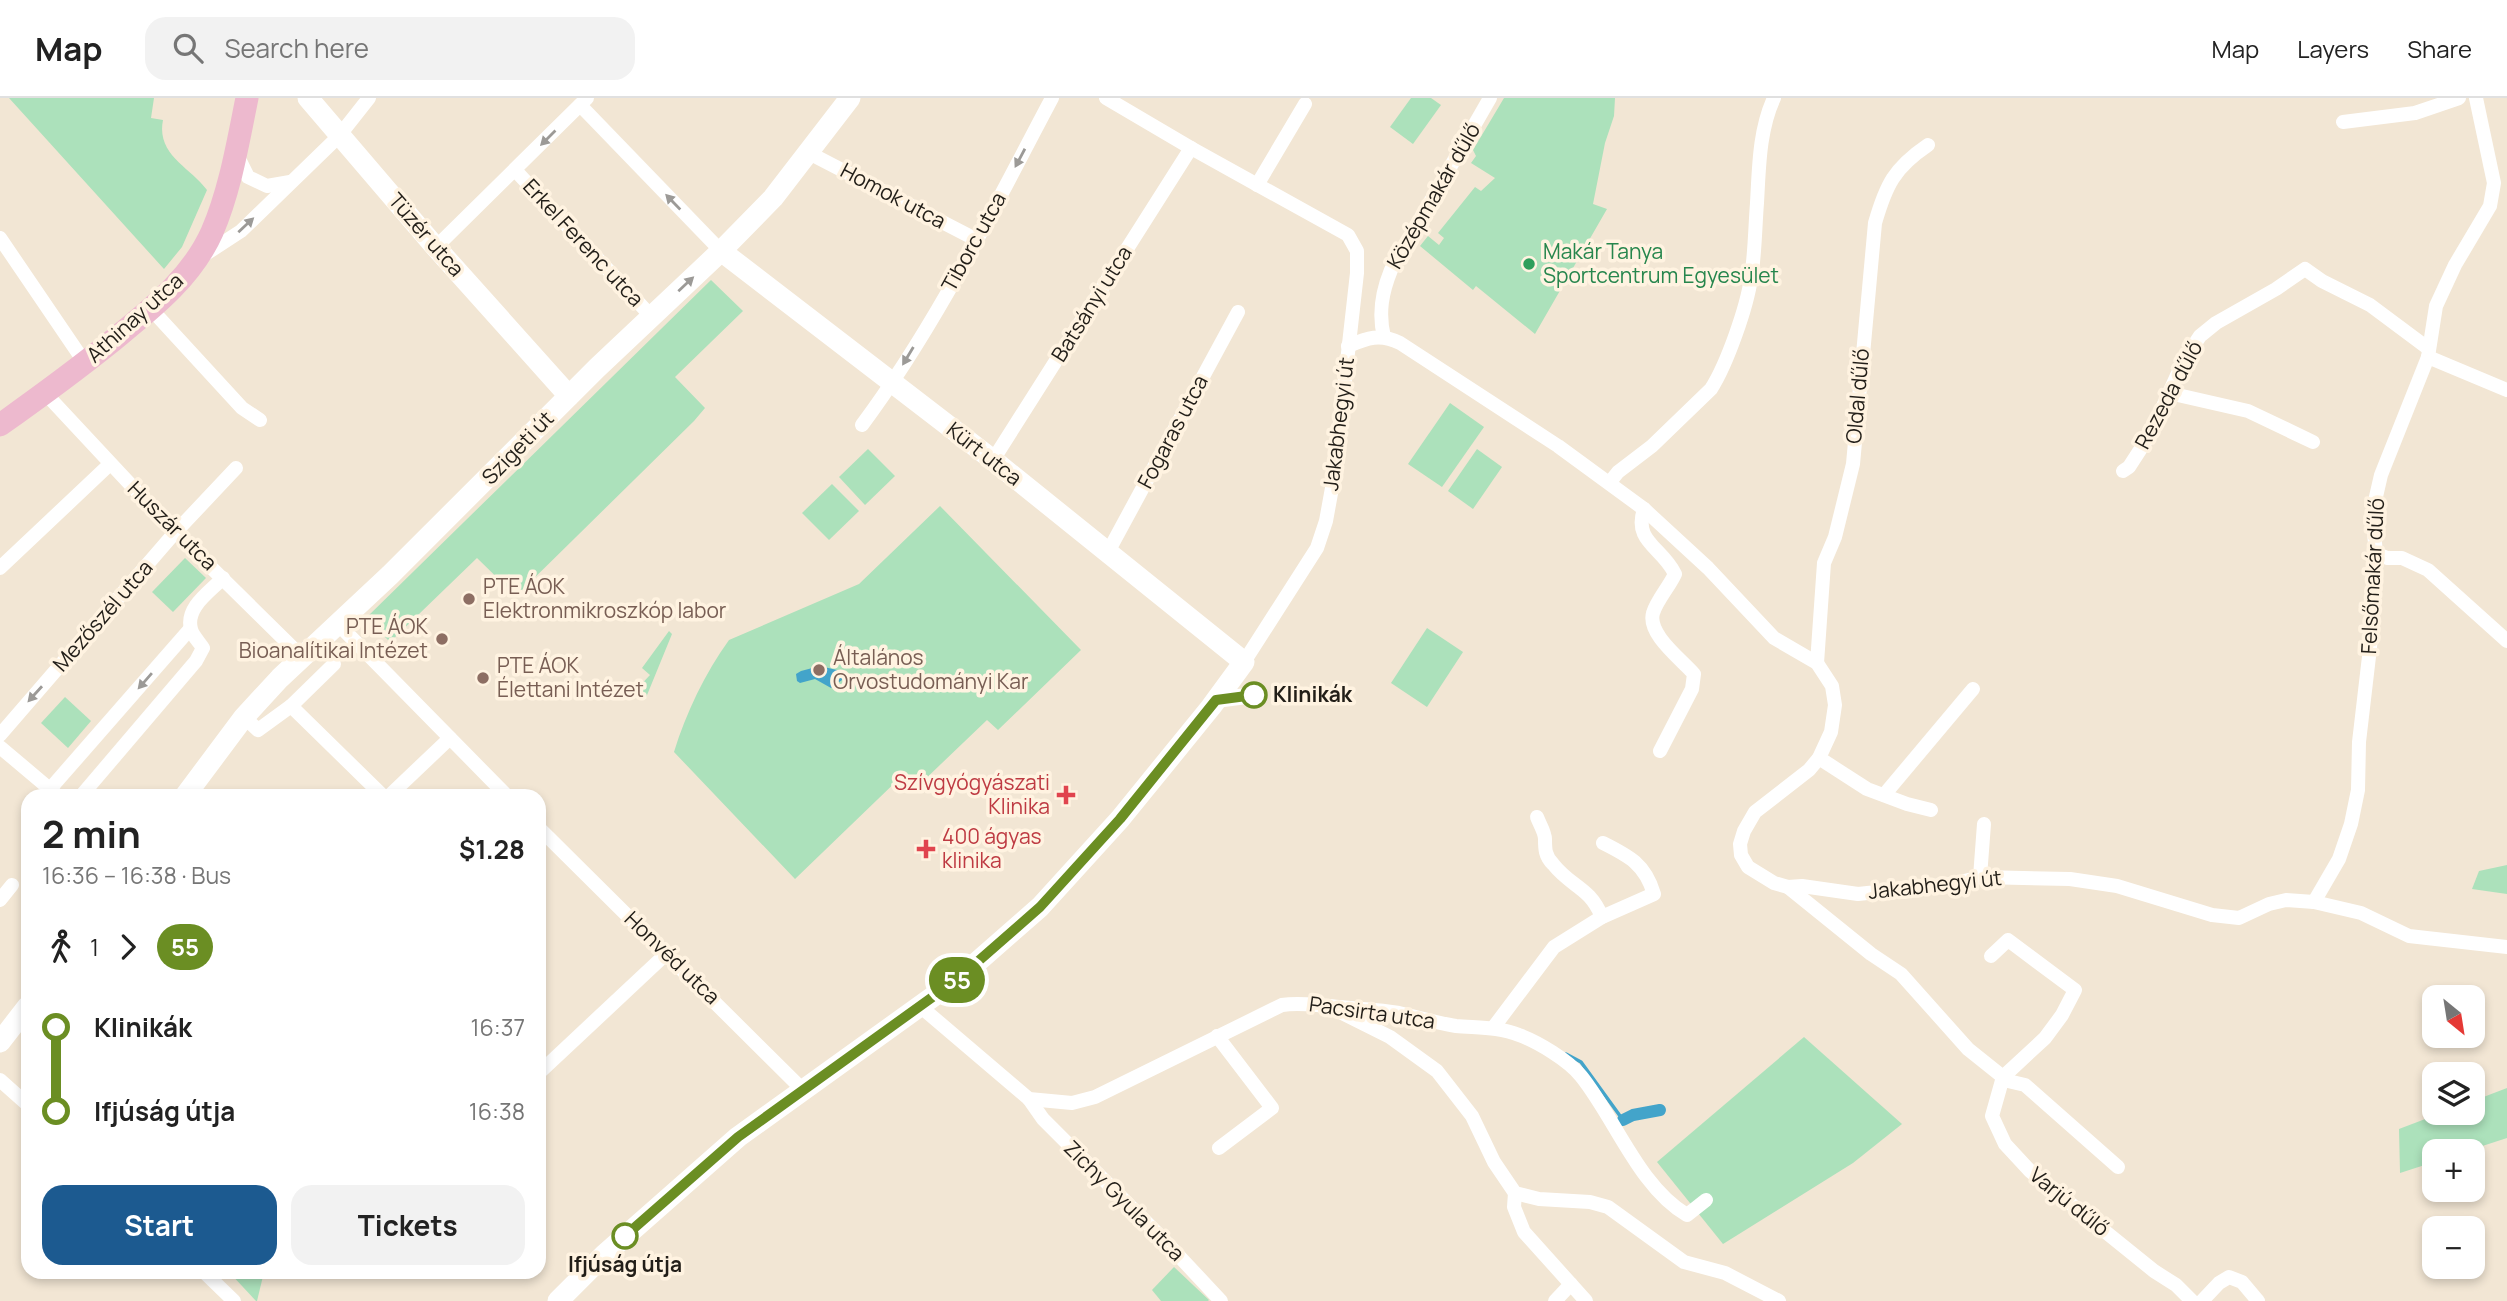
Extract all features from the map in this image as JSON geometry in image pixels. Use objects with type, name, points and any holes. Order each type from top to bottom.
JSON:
[{"type":"main road","name":"Athinay utca","points":[[0,425],[85,363],[151,309],[167,295],[196,260],[219,215],[247,98]]},
{"type":"street","name":"Tüzér utca","points":[[308,98],[569,396]]},
{"type":"street","points":[[196,260],[241,231],[339,136],[369,98]]},
{"type":"street","name":"Tiborc utca","points":[[862,425],[892,383],[977,240],[1052,98]]},
{"type":"street","points":[[1106,98],[1348,235],[1357,251],[1348,345]]},
{"type":"street","name":"Középmakár dűlő","points":[[1384,337],[1381,300],[1391,270],[1490,98]]},
{"type":"street","points":[[1610,482],[1618,472],[1652,446],[1717,380],[1733,341],[1751,281],[1760,159],[1768,110],[1774,98]]},
{"type":"street","points":[[2343,122],[2416,113],[2459,98]]},
{"type":"street","name":"Felsőmakár dűlő","points":[[2314,902],[2339,859],[2351,824],[2358,790],[2359,742],[2370,648],[2376,553],[2374,512],[2381,475],[2429,353],[2436,306],[2455,265],[2490,206],[2494,183],[2476,98]]},
{"type":"street","name":"Szigeti út","points":[[191,789],[251,724],[301,656],[465,502],[569,396],[773,198],[848,99]]},
{"type":"street","points":[[436,247],[584,102],[721,251]]},
{"type":"street","points":[[1257,185],[1306,104]]},
{"type":"street","name":"Oldal dűlő","points":[[1817,663],[1824,563],[1835,537],[1853,464],[1875,223],[1884,192],[1895,172],[1928,145]]},
{"type":"street","points":[[236,148],[239,162],[248,177],[267,186],[290,182]]},
{"type":"street","name":"Batsányi utca","points":[[993,460],[1191,148]]},
{"type":"street","name":"Homok utca","points":[[809,153],[977,240]]},
{"type":"street","name":"Erkel Ferenc utca","points":[[515,170],[651,316]]},
{"type":"street","points":[[0,237],[85,363]]},
{"type":"street","name":"Kürt utca","points":[[721,251],[993,460],[1244,662]]},
{"type":"street","name":"Rezeda dűlő","points":[[2123,471],[2129,467],[2151,433],[2184,360],[2200,336],[2216,323],[2276,289],[2305,268],[2322,281],[2370,305],[2429,353]]},
{"type":"street","points":[[151,309],[242,408],[260,420]]},
{"type":"street","name":"Fogaras utca","points":[[1108,552],[1238,312]]},
{"type":"street","name":"Jakabhegyi út","points":[[1244,662],[1317,548],[1322,535],[1334,477],[1348,345],[1369,337],[1384,337]]},
{"type":"street","points":[[1384,337],[1400,342],[1610,482],[1644,509],[1707,568],[1774,638],[1817,663]]},
{"type":"street","points":[[2429,353],[2507,390]]},
{"type":"street","name":"Tüzér utca","points":[[545,370],[553,401],[551,414]]},
{"type":"street","name":"Huszár utca","points":[[44,393],[176,532],[301,656]]},
{"type":"street","points":[[2169,393],[2248,411],[2313,442]]},
{"type":"street","points":[[0,568],[110,464]]},
{"type":"street","name":"Mezőszél utca","points":[[0,735],[176,532],[236,468]]},
{"type":"street","points":[[1644,509],[1639,522],[1642,533],[1670,564],[1675,574],[1654,611],[1652,624],[1658,637],[1694,674],[1692,689],[1660,751]]},
{"type":"street","points":[[2376,553],[2402,558],[2428,570],[2507,641]]},
{"type":"street","points":[[57,789],[191,629],[196,605],[223,578]]},
{"type":"street","points":[[337,624],[500,789]]},
{"type":"street","points":[[87,789],[196,661],[203,648],[191,629]]},
{"type":"street","points":[[558,1301],[604,1255],[738,1137],[921,1007],[959,978],[1040,907],[1120,819],[1244,662]]},
{"type":"street","name":"Jakabhegyi út","points":[[1817,663],[1832,686],[1835,705],[1831,732],[1819,758],[1796,782],[1755,812],[1740,844],[1741,855],[1748,866],[1774,883],[1788,887],[1802,886],[1858,894],[1953,884],[1980,877],[2070,879],[2117,886],[2223,917],[2239,918],[2269,904],[2286,900],[2314,902],[2361,913],[2409,936],[2507,947]]},
{"type":"street","points":[[251,724],[291,706],[334,664]]},
{"type":"street","points":[[1884,795],[1973,689]]},
{"type":"street","points":[[291,706],[376,789]]},
{"type":"street","points":[[396,789],[450,738]]},
{"type":"street","points":[[0,747],[49,789]]},
{"type":"street","points":[[1819,758],[1867,789],[1931,810]]},
{"type":"street","points":[[1537,817],[1545,838],[1544,849],[1551,863],[1568,880],[1584,889],[1596,902],[1602,917]]},
{"type":"street","points":[[1980,877],[1983,824]]},
{"type":"street","name":"Honvéd utca","points":[[546,842],[666,954],[803,1090]]},
{"type":"street","points":[[1493,1028],[1555,947],[1602,917],[1654,894],[1649,877],[1628,855],[1603,843]]},
{"type":"street","points":[[0,900],[12,885]]},
{"type":"street","points":[[1788,887],[1871,954],[1901,974],[1968,1049],[2008,1081],[2025,1085],[2118,1167]]},
{"type":"street","points":[[1991,956],[2008,940],[2075,990],[2063,1015],[2045,1038],[2003,1077]]},
{"type":"street","points":[[546,1066],[666,954]]},
{"type":"street","name":"Pacsirta utca","points":[[1028,1099],[1072,1103],[1096,1097],[1282,1005],[1302,1002],[1398,1013],[1456,1026],[1493,1028],[1520,1035],[1564,1059],[1592,1090],[1641,1168],[1672,1206],[1686,1215],[1706,1200]]},
{"type":"street","points":[[1330,1006],[1391,1037],[1437,1071],[1472,1116],[1494,1162],[1515,1193],[1514,1207],[1524,1231],[1586,1301]]},
{"type":"street","points":[[921,1007],[1028,1099]]},
{"type":"street","points":[[0,1042],[21,1015]]},
{"type":"street","points":[[1217,1036],[1272,1108],[1219,1149]]},
{"type":"street","name":"Varjú dűlő","points":[[2003,1077],[1992,1116],[2005,1144],[2030,1171],[2154,1271],[2176,1285],[2192,1301]]},
{"type":"street","points":[[0,1080],[21,1099]]},
{"type":"street","name":"Zichy Gyula utca","points":[[1028,1099],[1043,1119],[1221,1301]]},
{"type":"street","points":[[1043,1119],[1051,1102]]},
{"type":"street","points":[[1515,1193],[1539,1199],[1590,1202],[1608,1207],[1684,1262],[1725,1273],[1779,1301]]},
{"type":"street","points":[[2202,1301],[2218,1283],[2230,1278],[2242,1282],[2258,1301]]},
{"type":"street","points":[[211,1279],[234,1301]]},
{"type":"street","points":[[1555,1301],[1571,1284]]},
{"type":"green space","points":[[9,98],[154,98],[151,118],[163,120],[162,132],[169,151],[207,190],[182,247],[164,269]]},
{"type":"green space","points":[[1411,98],[1431,98],[1441,105],[1413,144],[1390,127]]},
{"type":"green space","points":[[1504,98],[1615,98],[1614,116],[1605,143],[1593,204],[1607,209],[1535,334],[1476,286],[1473,290],[1420,246],[1428,236],[1439,245],[1444,238],[1438,233],[1475,187],[1481,191],[1495,178],[1471,163],[1476,156],[1473,150]]},
{"type":"green space","points":[[711,280],[743,311],[675,377],[705,408],[694,421],[516,596],[477,558],[390,642],[366,618]]},
{"type":"green space","points":[[1450,403],[1484,427],[1442,487],[1408,464]]},
{"type":"green space","points":[[868,449],[895,476],[865,505],[839,477]]},
{"type":"green space","points":[[1477,449],[1502,467],[1473,509],[1448,491]]},
{"type":"green space","points":[[832,484],[859,511],[829,540],[802,513]]},
{"type":"green space","points":[[940,506],[1081,650],[998,730],[987,720],[918,786],[905,773],[795,879],[674,752],[684,723],[704,680],[729,640],[859,584]]},
{"type":"green space","points":[[185,558],[206,578],[173,612],[152,592]]},
{"type":"green space","points":[[1427,628],[1463,652],[1427,707],[1391,683]]},
{"type":"green space","points":[[669,631],[672,634],[645,700],[635,691],[650,675],[642,668]]},
{"type":"green space","points":[[65,697],[91,721],[68,748],[41,723]]},
{"type":"green space","points":[[2507,865],[2507,894],[2472,889],[2479,871]]},
{"type":"green space","points":[[1804,1037],[1902,1124],[1853,1163],[1723,1244],[1657,1162]]},
{"type":"green space","points":[[2507,1088],[2507,1138],[2485,1145],[2485,1139],[2422,1139],[2422,1166],[2400,1173],[2399,1129],[2422,1120],[2422,1125],[2485,1125],[2485,1096]]},
{"type":"green space","points":[[1174,1267],[1209,1300],[1161,1301],[1152,1290]]},
{"type":"green space","points":[[236,1279],[262,1279],[256,1301]]},
{"type":"water","points":[[820,666],[841,671],[842,680],[831,688],[815,679],[800,683],[797,681],[796,674]]},
{"type":"waterway","points":[[1566,1054],[1581,1062],[1623,1120]]},
{"type":"waterway","points":[[1623,1120],[1633,1115],[1660,1110]]},
{"type":"bus line","name":"55","points":[[625,1236],[738,1137],[959,978],[1040,907],[1120,819],[1216,700],[1254,695]]},
{"type":"place","name":"Makár Tanya Sportcentrum Egyesület","points":[[1529,264]]},
{"type":"place","name":"PTE ÁOK Elektronmikroszkóp labor","points":[[469,599]]},
{"type":"place","name":"PTE ÁOK Bioanalítikai Intézet","points":[[442,639]]},
{"type":"place","name":"Általános Orvostudományi Kar","points":[[819,670]]},
{"type":"place","name":"PTE ÁOK Élettani Intézet","points":[[483,678]]},
{"type":"place","name":"Klinikák","points":[[1254,695]]},
{"type":"place","name":"Szívgyógyászati Klinika","points":[[1066,795]]},
{"type":"place","name":"400 ágyas klinika","points":[[926,849]]},
{"type":"place","name":"Ifjúság útja","points":[[625,1236]]}]
